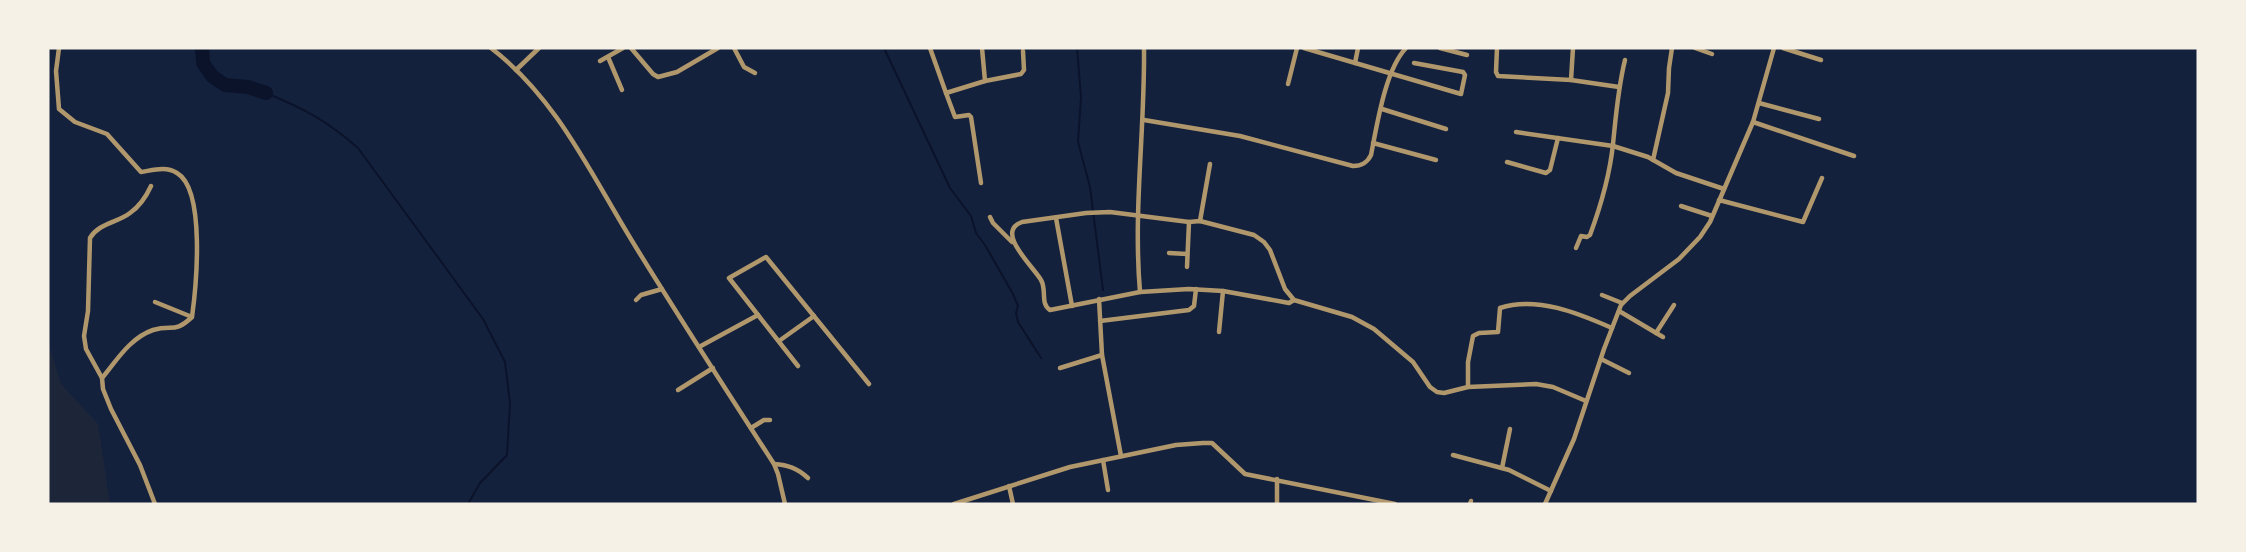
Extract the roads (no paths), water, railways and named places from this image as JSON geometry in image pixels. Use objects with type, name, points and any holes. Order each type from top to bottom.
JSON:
[{"type":"street","points":[[59,48],[56,71],[59,109],[75,122],[107,134],[141,172],[166,169],[179,174],[191,191],[195,218],[197,276],[192,317],[181,327],[153,330],[131,343],[102,378]]},
{"type":"street","points":[[491,48],[539,93],[565,127],[662,289],[774,464],[785,504]]},
{"type":"street","points":[[516,70],[539,48]]},
{"type":"street","points":[[600,61],[623,48]]},
{"type":"street","points":[[631,48],[652,74],[658,77],[677,72],[718,48]]},
{"type":"street","points":[[734,48],[744,67],[755,73]]},
{"type":"street","points":[[930,48],[956,117],[969,115],[971,117],[981,183]]},
{"type":"street","points":[[981,48],[985,81]]},
{"type":"street","points":[[1140,292],[1136,253],[1144,120],[1144,48]]},
{"type":"street","points":[[1288,84],[1298,48]]},
{"type":"street","points":[[1308,48],[1390,75],[1461,94],[1465,74],[1414,63]]},
{"type":"street","points":[[1355,63],[1358,48]]},
{"type":"street","points":[[1144,120],[1210,129],[1353,166],[1364,164],[1369,160],[1390,75],[1396,59],[1406,48]]},
{"type":"street","points":[[1440,48],[1467,55]]},
{"type":"street","points":[[1497,48],[1496,72],[1498,76],[1571,80],[1618,87]]},
{"type":"street","points":[[1571,80],[1573,48]]},
{"type":"street","points":[[1653,160],[1668,93],[1672,48]]},
{"type":"street","points":[[1695,48],[1712,54]]},
{"type":"street","points":[[1545,504],[1574,439],[1612,328],[1623,303],[1679,259],[1705,231],[1753,122],[1774,48]]},
{"type":"street","points":[[1783,48],[1821,60]]},
{"type":"street","points":[[946,93],[1023,72],[1023,51]]},
{"type":"street","points":[[608,57],[622,90]]},
{"type":"street","points":[[1576,248],[1581,236],[1589,236],[1594,222],[1613,146],[1618,87],[1625,60]]},
{"type":"street","points":[[1759,103],[1820,119]]},
{"type":"street","points":[[1382,109],[1446,129]]},
{"type":"street","points":[[1753,122],[1854,156]]},
{"type":"street","points":[[1516,132],[1613,146],[1653,160],[1676,173],[1724,189]]},
{"type":"street","points":[[1507,162],[1546,173],[1550,170],[1558,138]]},
{"type":"street","points":[[1373,143],[1436,160]]},
{"type":"street","points":[[1200,221],[1209,164]]},
{"type":"street","points":[[1719,200],[1803,222],[1822,178]]},
{"type":"street","points":[[151,186],[140,205],[130,214],[96,230],[90,238],[89,300],[84,336],[88,355],[102,378],[103,389],[111,409],[140,465],[155,504]]},
{"type":"street","points":[[1681,206],[1712,216]]},
{"type":"street","points":[[1014,244],[1013,231],[1017,224],[1098,212],[1137,214],[1189,222],[1200,221],[1254,235],[1264,242],[1275,260],[1285,289],[1294,300],[1352,317],[1374,329],[1417,365],[1430,387],[1437,392],[1444,393],[1468,387],[1541,384],[1586,401]]},
{"type":"street","points":[[990,217],[1041,279],[1047,308],[1054,310],[1140,292],[1196,289],[1223,291],[1289,303],[1294,300]]},
{"type":"street","points":[[1056,218],[1072,306]]},
{"type":"street","points":[[1187,267],[1189,222]]},
{"type":"street","points":[[1169,253],[1188,254]]},
{"type":"street","points":[[798,366],[729,278],[766,257],[869,384]]},
{"type":"street","points":[[636,300],[662,289]]},
{"type":"street","points":[[1100,321],[1189,310],[1194,306],[1196,289]]},
{"type":"street","points":[[1219,332],[1223,291]]},
{"type":"street","points":[[1602,295],[1623,303]]},
{"type":"street","points":[[1099,299],[1102,355],[1121,456]]},
{"type":"street","points":[[155,302],[192,317]]},
{"type":"street","points":[[1468,387],[1468,362],[1473,336],[1479,333],[1498,332],[1500,308],[1524,304],[1547,306],[1612,328]]},
{"type":"street","points":[[1656,333],[1674,305]]},
{"type":"street","points":[[1619,311],[1663,337]]},
{"type":"street","points":[[699,347],[758,315]]},
{"type":"street","points":[[779,341],[814,316]]},
{"type":"street","points":[[1060,368],[1102,355]]},
{"type":"street","points":[[1601,359],[1629,373]]},
{"type":"street","points":[[678,390],[713,368]]},
{"type":"street","points":[[751,428],[764,420],[770,420]]},
{"type":"street","points":[[1502,468],[1510,429]]},
{"type":"street","points":[[954,504],[1054,471],[1176,445],[1210,443],[1245,474],[1395,504]]},
{"type":"street","points":[[1453,455],[1516,472],[1551,491]]},
{"type":"street","points":[[1103,460],[1108,490]]},
{"type":"street","points":[[774,464],[786,465],[798,470],[808,478]]},
{"type":"street","points":[[1277,479],[1277,504]]},
{"type":"street","points":[[1009,486],[1013,504]]},
{"type":"waterway","points":[[202,48],[203,63],[212,76],[225,85],[248,87],[266,93]]},
{"type":"waterway","points":[[884,48],[950,188],[971,216],[976,233],[1013,294],[1018,306],[1016,313],[1018,322],[1041,358]]},
{"type":"waterway","points":[[1077,48],[1081,97],[1078,142],[1090,187],[1103,290]]},
{"type":"waterway","points":[[266,93],[315,116],[358,148],[483,319],[505,362],[510,403],[507,455],[480,483],[468,504]]}]
